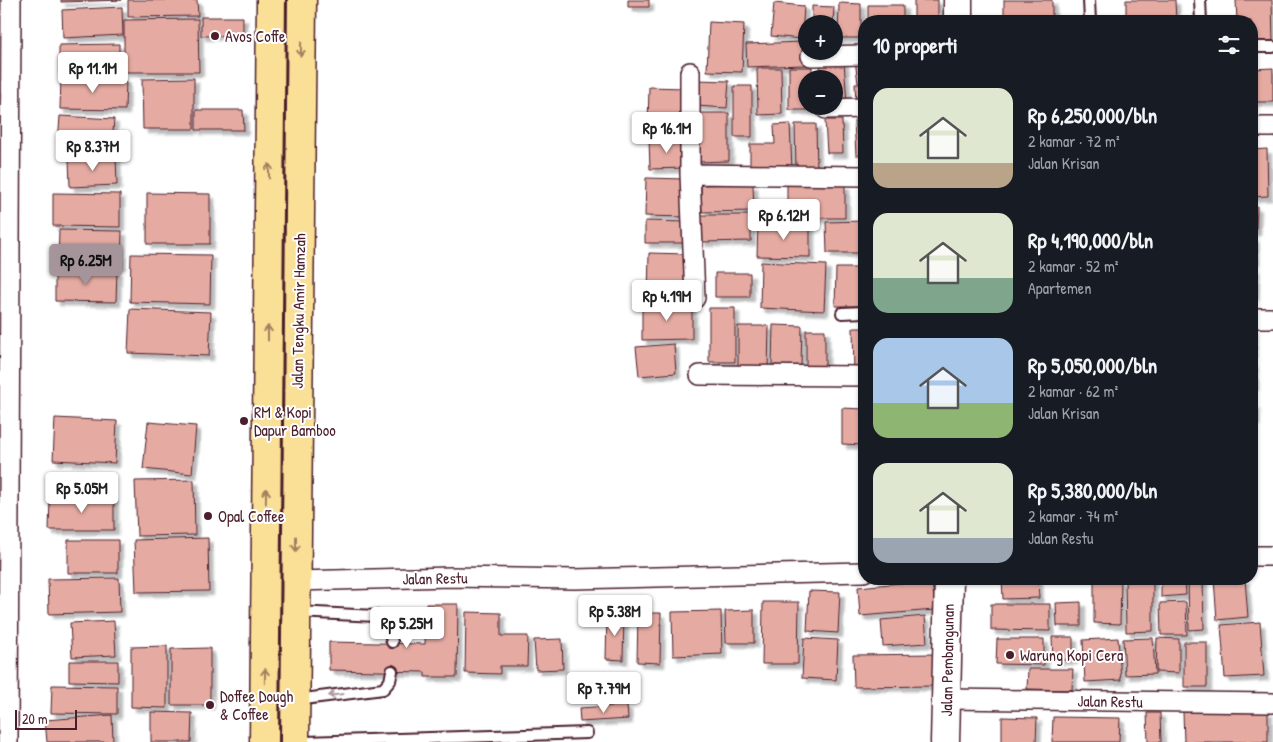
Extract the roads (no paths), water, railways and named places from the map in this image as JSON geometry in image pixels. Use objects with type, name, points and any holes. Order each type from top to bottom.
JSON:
[{"type":"main road","name":"Jalan Tengku Amir Hamzah","points":[[264,742],[271,0]]},
{"type":"main road","name":"Jalan Tengku Amir Hamzah","points":[[295,742],[296,426],[302,0]]},
{"type":"main road","points":[[267,425],[296,426]]},
{"type":"street","points":[[8,742],[5,68],[11,0]]},
{"type":"street","points":[[958,0],[958,15]]},
{"type":"street","points":[[843,55],[858,55]]},
{"type":"street","points":[[690,72],[690,174],[695,298]]},
{"type":"street","points":[[843,109],[858,108]]},
{"type":"street","points":[[1258,127],[1273,127]]},
{"type":"street","points":[[690,174],[858,176]]},
{"type":"street","points":[[1258,318],[1273,318]]},
{"type":"street","points":[[700,375],[858,376]]},
{"type":"street","points":[[1258,556],[1273,556]]},
{"type":"street","name":"Jalan Restu","points":[[296,581],[451,576],[574,579],[858,572]]},
{"type":"street","name":"Jalan Pembangunan","points":[[946,742],[949,585]]},
{"type":"street","name":"Jalan Restu","points":[[946,699],[1273,703]]},
{"type":"lane","points":[[1089,0],[1090,15]]},
{"type":"lane","points":[[1200,0],[1201,15]]},
{"type":"lane","points":[[1258,47],[1273,47]]},
{"type":"lane","points":[[842,313],[858,312]]},
{"type":"lane","points":[[296,612],[376,616],[389,628],[392,642]]},
{"type":"lane","points":[[295,700],[383,690],[390,681],[392,671]]},
{"type":"lane","points":[[306,742],[587,733]]},
{"type":"place","name":"Avos Coffe","points":[[215,36]]},
{"type":"place","name":"RM & Kopi Dapur Bamboo","points":[[244,421]]},
{"type":"place","name":"Opal Coffee","points":[[208,516]]},
{"type":"place","name":"Warung Kopi Cera","points":[[1010,655]]},
{"type":"place","name":"Doffee Dough & Coffee","points":[[210,705]]}]
